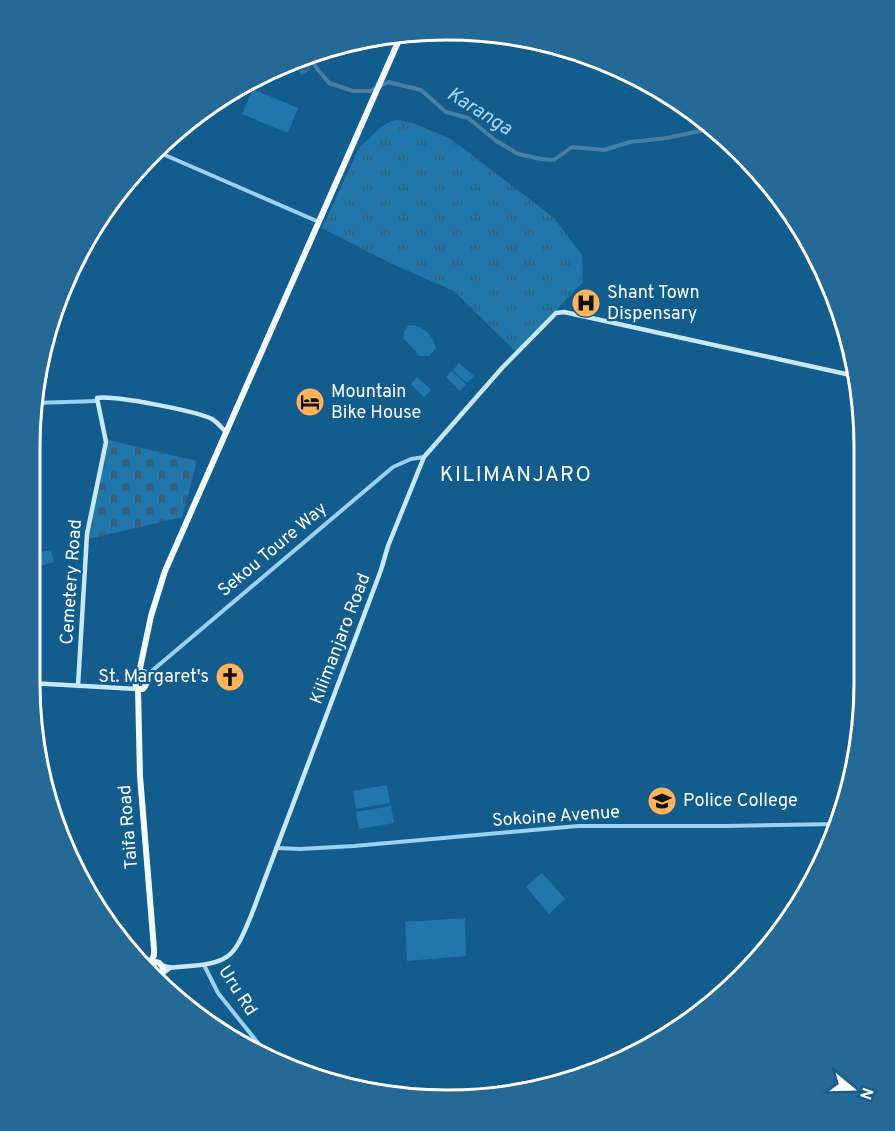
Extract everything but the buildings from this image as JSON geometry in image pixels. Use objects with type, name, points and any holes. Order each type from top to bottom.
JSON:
[{"type":"highway","points":[[139,689],[136,680],[143,673],[142,664],[151,616],[162,580],[397,44]]},
{"type":"highway","name":"Taifa Road","points":[[143,673],[147,684],[139,689],[138,743],[154,955],[152,963]]},
{"type":"highway","name":"Taifa Road","points":[[154,955],[160,964]]},
{"type":"highway","points":[[156,967],[160,964]]},
{"type":"highway","points":[[160,964],[161,972]]},
{"type":"main road","name":"Kilimanjaro Road","points":[[160,964],[170,968],[204,965],[225,959],[236,949],[251,916],[388,546],[424,457],[502,368],[559,311],[848,374]]},
{"type":"main road","points":[[99,398],[115,397],[194,414],[210,419],[226,432]]},
{"type":"main road","name":"Cemetery Road","points":[[78,686],[87,534],[106,442],[99,410],[99,398]]},
{"type":"main road","points":[[128,689],[136,680]]},
{"type":"main road","points":[[40,684],[139,689]]},
{"type":"main road","points":[[163,974],[170,968]]},
{"type":"street","points":[[165,155],[319,222]]},
{"type":"street","points":[[43,402],[99,398]]},
{"type":"street","name":"Sekou Toure Way","points":[[143,673],[393,467],[411,459],[424,457]]},
{"type":"street","name":"Sokoine Avenue","points":[[276,848],[354,846],[578,826],[829,824]]},
{"type":"street","name":"Uru Rd","points":[[204,965],[218,993],[259,1045]]},
{"type":"green space","points":[[311,64],[309,71],[301,75],[299,70]]},
{"type":"green space","points":[[254,89],[298,108],[288,133],[242,114]]},
{"type":"green space","points":[[398,120],[413,123],[451,139],[554,218],[582,255],[583,282],[516,352],[454,291],[390,263],[322,228],[359,148],[381,127]]},
{"type":"green space","points":[[409,325],[418,326],[433,339],[436,348],[429,356],[420,356],[403,338],[404,331]]},
{"type":"green space","points":[[459,363],[474,376],[467,383],[453,370]]},
{"type":"green space","points":[[452,371],[466,384],[460,391],[446,377]]},
{"type":"green space","points":[[417,377],[431,390],[424,397],[411,384]]},
{"type":"green space","points":[[108,440],[197,461],[182,517],[88,539],[90,517]]},
{"type":"green space","points":[[51,550],[54,562],[40,566],[40,553]]},
{"type":"green space","points":[[387,785],[390,803],[356,809],[353,791]]},
{"type":"green space","points":[[391,806],[394,823],[359,829],[356,812]]},
{"type":"green space","points":[[542,873],[565,899],[549,914],[526,887]]},
{"type":"green space","points":[[465,918],[466,956],[407,961],[405,922]]},
{"type":"waterway","name":"Karanga","points":[[314,63],[329,83],[353,91],[370,91],[388,82],[421,90],[446,112],[468,118],[495,140],[518,154],[541,159],[554,160],[572,147],[604,150],[630,142],[667,138],[702,130]]},
{"type":"place","name":"Shant Town Dispensary","points":[[586,303]]},
{"type":"place","name":"Mountain Bike House","points":[[310,402]]},
{"type":"place","name":"St. Margaret's","points":[[230,677]]},
{"type":"place","name":"Police College","points":[[662,801]]},
{"type":"district","name":"KILIMANJARO","points":[[516,475]]}]
